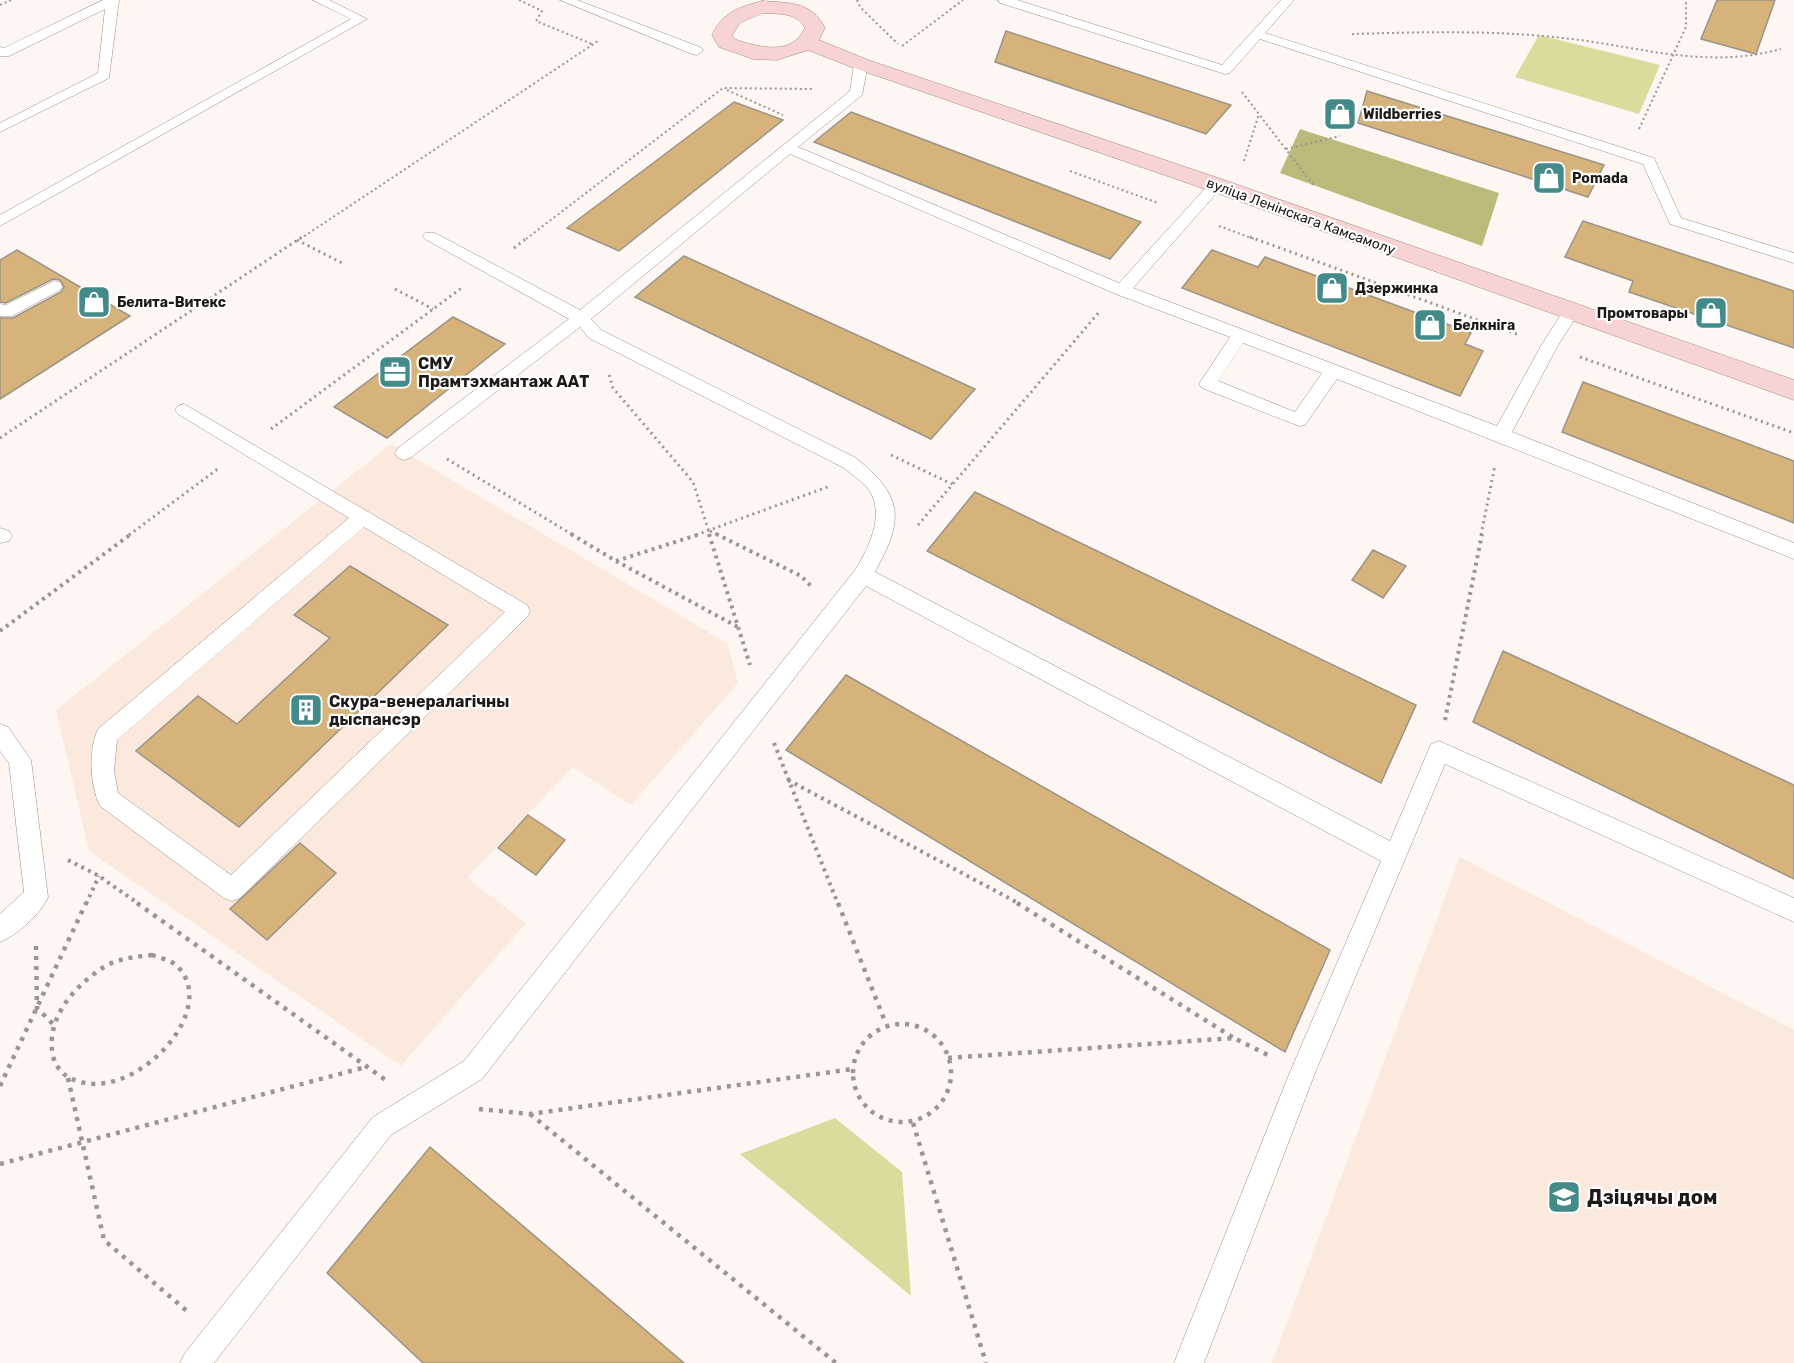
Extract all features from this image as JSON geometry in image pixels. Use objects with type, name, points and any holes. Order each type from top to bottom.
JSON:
[{"type":"main road","points":[[783,3],[813,20],[816,28],[808,42],[783,53],[750,54],[726,44],[722,35],[725,25],[734,17],[783,3]]},
{"type":"main road","name":"вуліца Ленінскага Камсамолу","points":[[808,42],[861,64],[1216,185],[1794,390]]},
{"type":"lane","points":[[0,51],[4,53],[112,0]]},
{"type":"lane","points":[[0,128],[104,75],[112,0]]},
{"type":"lane","points":[[0,221],[362,19],[319,0]]},
{"type":"lane","points":[[566,0],[697,51]]},
{"type":"lane","points":[[1004,0],[1225,70],[1288,0]]},
{"type":"lane","points":[[1257,34],[1649,161],[1675,220],[1794,258]]},
{"type":"lane","points":[[404,453],[581,318],[857,92],[861,64]]},
{"type":"lane","points":[[788,148],[1122,290],[1501,435],[1794,551]]},
{"type":"lane","points":[[1122,290],[1216,185]]},
{"type":"lane","points":[[195,1363],[382,1126],[473,1070],[863,575],[878,552],[886,521],[883,499],[873,482],[850,463],[595,334],[581,318],[430,236]]},
{"type":"lane","points":[[0,309],[6,312],[54,286]]},
{"type":"lane","points":[[1501,435],[1570,312]]},
{"type":"lane","points":[[1240,335],[1208,384],[1299,420],[1333,370]]},
{"type":"lane","points":[[184,410],[363,517],[520,611],[231,890],[108,799],[103,771],[106,736],[363,517]]},
{"type":"lane","points":[[863,575],[1395,856]]},
{"type":"lane","points":[[0,734],[20,760],[36,897],[0,930]]},
{"type":"lane","points":[[1189,1363],[1303,1072],[1439,751],[1794,910]]},
{"type":"path","points":[[0,5],[11,0]]},
{"type":"path","points":[[857,0],[860,7],[901,46],[963,0]]},
{"type":"path","points":[[1628,154],[1686,27],[1686,0]]},
{"type":"path","points":[[1293,46],[1323,35],[1477,31],[1566,38],[1671,56],[1731,58],[1762,56],[1781,48]]},
{"type":"path","points":[[0,438],[600,39]]},
{"type":"path","points":[[1225,70],[1315,186]]},
{"type":"path","points":[[509,252],[723,88],[857,92]]},
{"type":"path","points":[[723,88],[790,118]]},
{"type":"path","points":[[1242,167],[1259,114]]},
{"type":"path","points":[[1286,149],[1340,136]]},
{"type":"path","points":[[1070,171],[1794,433]]},
{"type":"path","points":[[297,240],[344,264]]},
{"type":"path","points":[[394,289],[433,309]]},
{"type":"path","points":[[916,528],[1102,309]]},
{"type":"path","points":[[595,334],[613,388],[693,482],[752,670]]},
{"type":"path","points":[[1439,751],[1501,435]]},
{"type":"path","points":[[418,442],[616,561],[738,627]]},
{"type":"path","points":[[890,454],[952,484]]},
{"type":"path","points":[[616,561],[827,489],[850,463]]},
{"type":"path","points":[[709,531],[801,576],[814,589],[814,598]]},
{"type":"path","points":[[761,706],[788,780],[886,1024]]},
{"type":"path","points":[[788,780],[1029,909],[1234,1038],[1303,1072]]},
{"type":"path","points":[[29,839],[99,876],[418,1104],[530,1114],[853,1069]]},
{"type":"path","points":[[0,1086],[99,876]]},
{"type":"path","points":[[36,897],[37,1008],[54,1025]]},
{"type":"path","points":[[143,954],[162,956],[177,966],[186,980],[188,999],[183,1020],[170,1042],[153,1061],[130,1075],[107,1084],[86,1084],[68,1077],[56,1064],[51,1046],[54,1025],[64,1003],[80,984],[100,968],[122,958],[143,954]]},
{"type":"path","points":[[901,1022],[916,1024],[930,1032],[941,1043],[948,1058],[950,1074],[947,1090],[939,1105],[928,1116],[913,1123],[898,1124],[883,1120],[870,1111],[860,1099],[855,1085],[853,1069],[856,1054],[864,1041],[886,1024],[901,1022]]},
{"type":"path","points":[[948,1058],[1234,1038]]},
{"type":"path","points":[[0,1164],[83,1144],[367,1067]]},
{"type":"path","points":[[68,1077],[104,1240],[216,1336]]},
{"type":"path","points":[[530,1114],[836,1363]]},
{"type":"path","points":[[913,1123],[986,1363]]},
{"type":"shaded area","points":[[1300,129],[1499,193],[1482,246],[1280,173]]},
{"type":"shaded area","points":[[391,444],[727,643],[738,683],[631,805],[573,767],[467,878],[526,923],[401,1066],[89,851],[56,710]]},
{"type":"shaded area","name":"Дзіцячы дом","points":[[1460,857],[1794,1030],[1794,1363],[1272,1363]]},
{"type":"green space","points":[[1539,35],[1660,65],[1639,114],[1515,77]]},
{"type":"green space","points":[[835,1118],[902,1172],[911,1296],[740,1154]]},
{"type":"building","points":[[1717,0],[1775,0],[1756,54],[1701,39]]},
{"type":"building","points":[[1006,31],[1231,105],[1206,134],[995,62]]},
{"type":"building","points":[[1367,91],[1604,165],[1588,197],[1358,123]]},
{"type":"building","points":[[734,102],[783,120],[619,251],[567,228]]},
{"type":"building","points":[[851,112],[1141,222],[1110,259],[814,142]]},
{"type":"building","points":[[1583,221],[1794,291],[1794,348],[1629,292],[1633,281],[1565,257]]},
{"type":"building","points":[[17,250],[130,316],[0,399],[0,318],[13,318],[61,292],[64,287],[60,280],[53,279],[6,303],[0,302],[0,260]]},
{"type":"building","points":[[1212,250],[1258,267],[1265,257],[1471,333],[1465,344],[1483,351],[1460,396],[1182,288]]},
{"type":"building","points":[[684,256],[975,389],[931,439],[635,297]]},
{"type":"building","points":[[453,317],[505,344],[387,438],[334,407]]},
{"type":"building","points":[[1583,382],[1794,461],[1794,523],[1562,432]]},
{"type":"building","points":[[975,492],[1416,705],[1381,783],[927,551]]},
{"type":"building","points":[[1373,550],[1406,566],[1383,598],[1352,580]]},
{"type":"building","name":"Скура-венералагічны дыспансэр","points":[[350,566],[448,625],[239,827],[136,751],[198,696],[237,724],[330,638],[294,615]]},
{"type":"building","points":[[1503,651],[1794,785],[1794,879],[1473,722]]},
{"type":"building","points":[[846,675],[1330,950],[1285,1052],[786,750]]},
{"type":"building","points":[[528,815],[565,840],[536,875],[498,848]]},
{"type":"building","points":[[300,843],[336,873],[267,940],[230,909]]},
{"type":"building","points":[[430,1147],[684,1363],[423,1363],[327,1273]]},
{"type":"place","name":"Wildberries","points":[[1340,114]]},
{"type":"place","name":"Pomada","points":[[1549,178]]},
{"type":"place","name":"Дзержинка","points":[[1332,288]]},
{"type":"place","name":"Белита-Витекс","points":[[94,302]]},
{"type":"place","name":"Промтовары","points":[[1711,313]]},
{"type":"place","name":"Белкніга","points":[[1430,325]]},
{"type":"place","name":"СМУ Прамтэхмантаж ААТ","points":[[395,372]]},
{"type":"place","name":"Скура-венералагічны дыспансэр","points":[[306,710]]},
{"type":"place","name":"Дзіцячы дом","points":[[1564,1197]]}]
